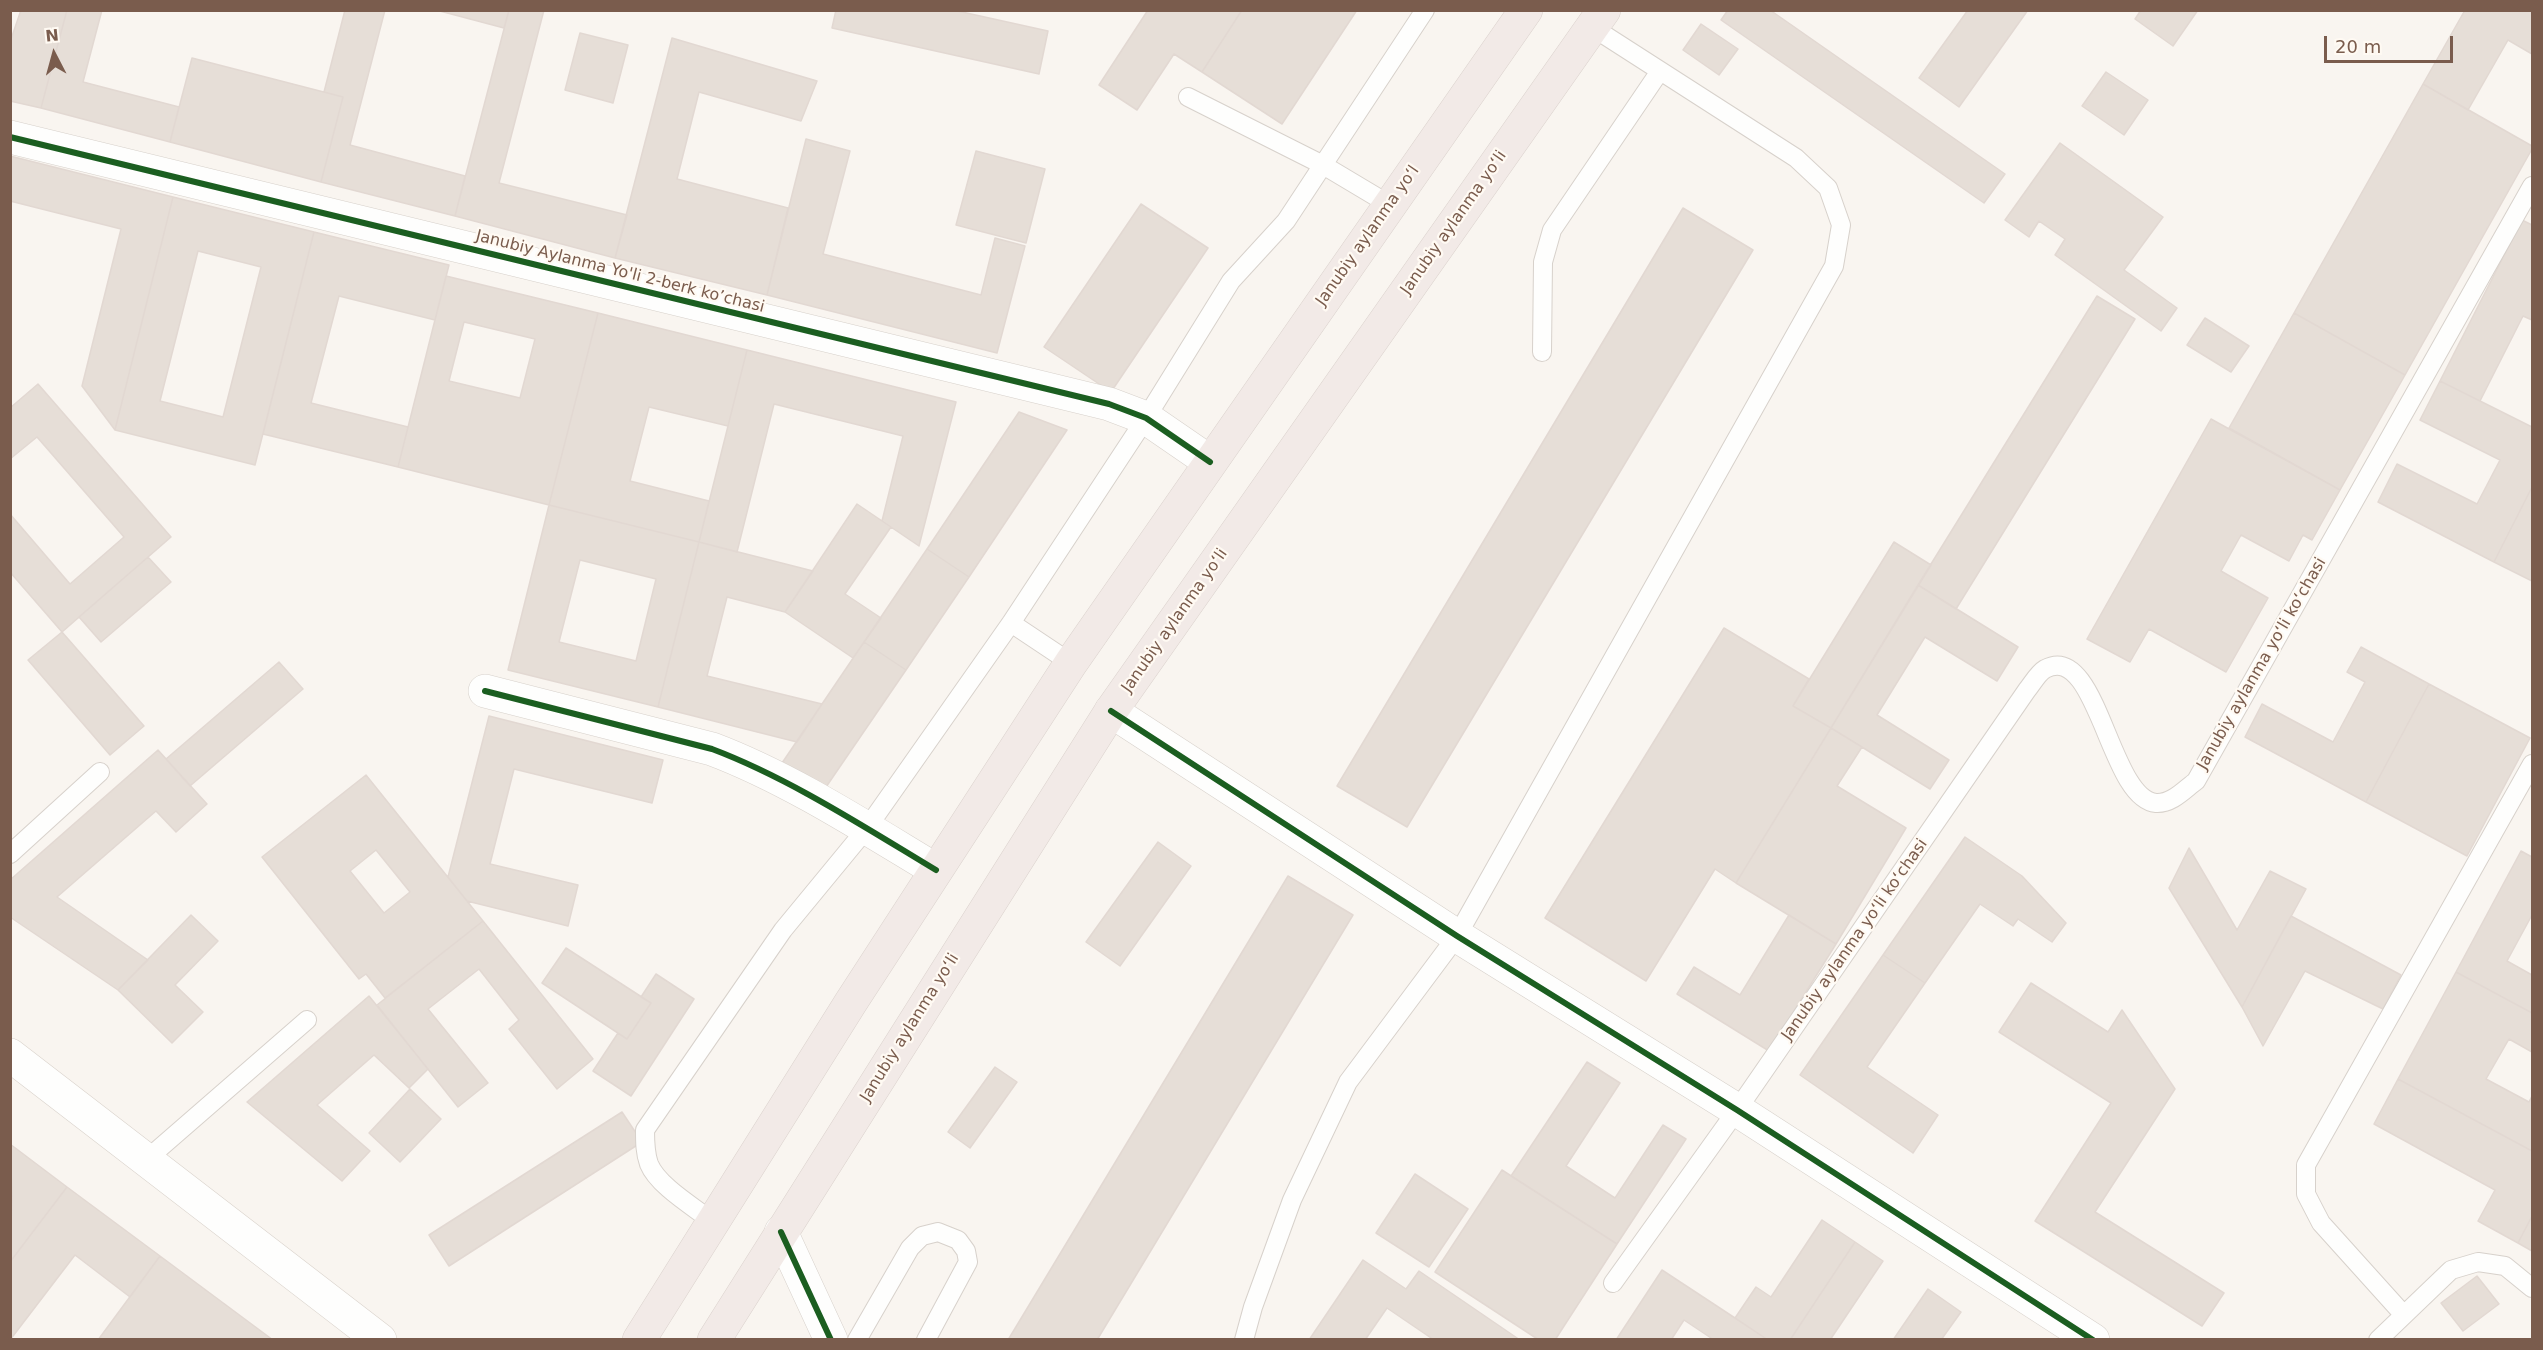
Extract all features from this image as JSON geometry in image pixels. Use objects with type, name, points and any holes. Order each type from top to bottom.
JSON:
[{"type":"highway","name":"Janubiy aylanma yoʻl","points":[[1210,462],[1526,10]]},
{"type":"highway","name":"Janubiy aylanma yoʻli","points":[[714,1340],[1112,711],[1598,19]]},
{"type":"highway","points":[[639,1340],[936,870],[1071,663],[1210,462]]},
{"type":"street","name":"Janubiy Аylanma Yo'li 2-berk koʼchasi","points":[[10,137],[1109,404],[1146,418],[1210,462]]},
{"type":"street","points":[[485,691],[712,749],[739,759],[867,828],[936,870]]},
{"type":"street","points":[[1112,711],[1456,936],[1737,1110],[2093,1340]]},
{"type":"street","points":[[10,1054],[380,1340]]},
{"type":"street","points":[[781,1232],[831,1340]]},
{"type":"lane","points":[[713,1222],[660,1181],[650,1166],[646,1152],[645,1130],[783,930],[867,828],[1011,623],[1146,418],[1231,281],[1286,221],[1425,10]]},
{"type":"lane","points":[[1244,1340],[1253,1307],[1292,1200],[1348,1082],[1456,936],[1834,266],[1841,225],[1828,188],[1796,158],[1660,71],[1598,19]]},
{"type":"lane","points":[[1542,352],[1543,262],[1552,230],[1660,71]]},
{"type":"lane","points":[[1188,97],[1323,165],[1390,205]]},
{"type":"lane","name":"Janubiy aylanma yoʻli koʻchasi","points":[[1737,1110],[2027,690],[2044,669],[2059,666],[2072,670],[2088,692],[2129,782],[2141,798],[2157,803],[2172,799],[2196,781],[2531,190]]},
{"type":"lane","points":[[1011,623],[1071,663]]},
{"type":"lane","points":[[2403,1314],[2321,1222],[2306,1194],[2306,1165],[2532,764]]},
{"type":"lane","points":[[10,854],[100,772]]},
{"type":"lane","points":[[146,1160],[307,1020]]},
{"type":"lane","points":[[1613,1283],[1737,1110]]},
{"type":"lane","points":[[857,1340],[910,1248],[922,1236],[938,1232],[958,1240],[966,1251],[968,1262],[926,1340]]},
{"type":"lane","points":[[2378,1340],[2451,1270],[2478,1262],[2505,1266],[2532,1288]]},
{"type":"building","points":[[21,10],[67,10],[41,108],[10,101],[10,42]]},
{"type":"building","points":[[67,10],[102,10],[83,82],[179,107],[170,142],[41,108]]},
{"type":"building","points":[[345,10],[385,10],[350,145],[465,176],[455,216],[321,182],[343,97],[324,92]]},
{"type":"building","points":[[436,10],[509,10],[504,28]]},
{"type":"building","points":[[509,10],[544,10],[499,183],[627,215],[615,258],[455,216]]},
{"type":"building","points":[[836,10],[953,10],[1048,31],[1039,74],[832,28]]},
{"type":"building","points":[[1148,10],[1242,10],[1202,72],[1174,54],[1137,110],[1099,85]]},
{"type":"building","points":[[1242,10],[1357,10],[1282,124],[1202,72]]},
{"type":"building","points":[[1728,10],[1770,10],[2005,174],[1984,203],[1721,20]]},
{"type":"building","points":[[1968,10],[2028,10],[1959,107],[1919,78]]},
{"type":"building","points":[[2141,10],[2198,10],[2173,46],[2135,19]]},
{"type":"building","points":[[2465,10],[2532,10],[2532,54],[2508,40],[2468,110],[2423,84]]},
{"type":"building","points":[[1701,24],[1738,49],[1719,75],[1683,50]]},
{"type":"building","points":[[580,33],[628,45],[613,103],[565,90]]},
{"type":"building","points":[[672,38],[817,81],[801,121],[699,92],[677,179],[788,208],[767,295],[615,258]]},
{"type":"building","points":[[192,58],[343,97],[321,182],[170,142]]},
{"type":"building","points":[[2106,72],[2148,100],[2124,135],[2082,106]]},
{"type":"building","points":[[2423,84],[2532,146],[2532,149],[2405,375],[2294,313]]},
{"type":"building","points":[[806,139],[850,151],[823,254],[981,295],[995,238],[1025,246],[997,353],[767,295]]},
{"type":"building","points":[[2060,143],[2163,217],[2124,270],[2177,308],[2161,331],[2055,255],[2065,239],[2039,221],[2029,237],[2005,220]]},
{"type":"building","points":[[976,151],[1045,169],[1026,243],[956,225]]},
{"type":"building","points":[[10,156],[173,197],[115,430],[82,386],[121,229],[10,201]]},
{"type":"building","points":[[173,197],[314,232],[255,465],[115,430]],"holes":[[[198,251],[261,267],[223,417],[160,401]]]},
{"type":"building","points":[[1141,204],[1208,248],[1111,392],[1044,347]]},
{"type":"building","points":[[1683,208],[1753,250],[1407,827],[1337,786]]},
{"type":"building","points":[[2522,220],[2532,225],[2532,320],[2523,316],[2480,401],[2440,381]]},
{"type":"building","points":[[314,232],[449,265],[435,320],[339,296],[311,403],[408,427],[398,467],[263,434]]},
{"type":"building","points":[[446,276],[598,313],[549,505],[398,467]],"holes":[[[464,322],[535,339],[520,398],[449,381]]]},
{"type":"building","points":[[2097,296],[2135,319],[1956,609],[1918,585]]},
{"type":"building","points":[[598,313],[747,350],[728,426],[649,407],[630,481],[709,501],[699,542],[549,505]]},
{"type":"building","points":[[2294,313],[2405,375],[2340,490],[2229,428]]},
{"type":"building","points":[[2205,318],[2249,346],[2231,372],[2187,345]]},
{"type":"building","points":[[747,350],[956,402],[919,546],[882,521],[903,436],[774,404],[737,552],[699,542]]},
{"type":"building","points":[[2440,381],[2532,427],[2532,487],[2494,562],[2378,502],[2397,464],[2477,504],[2500,460],[2420,420]]},
{"type":"building","points":[[38,384],[171,537],[62,632],[10,572],[10,514],[70,584],[124,537],[37,437],[10,459],[10,408]]},
{"type":"building","points":[[1019,412],[1067,430],[969,577],[927,549]]},
{"type":"building","points":[[2211,419],[2340,490],[2312,540],[2303,535],[2289,561],[2241,535],[2221,571],[2268,598],[2226,672],[2149,629],[2130,662],[2087,639]]},
{"type":"building","points":[[2532,487],[2532,581],[2494,562]]},
{"type":"building","points":[[857,504],[891,527],[845,594],[881,618],[853,658],[785,612]]},
{"type":"building","points":[[549,505],[699,542],[658,707],[508,670]],"holes":[[[580,560],[656,579],[636,661],[559,642]]]},
{"type":"building","points":[[699,542],[813,571],[785,612],[727,597],[707,676],[822,704],[797,742],[658,707]]},
{"type":"building","points":[[1894,542],[1931,565],[1831,728],[1793,706]]},
{"type":"building","points":[[927,549],[969,577],[906,670],[864,642]]},
{"type":"building","points":[[148,557],[171,582],[101,642],[79,617]]},
{"type":"building","points":[[1918,585],[2018,647],[1997,681],[1925,637],[1877,715],[1949,760],[1930,789],[1831,728]]},
{"type":"building","points":[[1724,628],[1809,679],[1793,706],[1831,728],[1736,883],[1715,869],[1646,981],[1545,918]]},
{"type":"building","points":[[62,632],[144,726],[110,755],[28,660]]},
{"type":"building","points":[[864,642],[906,670],[824,790],[782,763]]},
{"type":"building","points":[[2361,647],[2429,684],[2366,802],[2245,737],[2262,704],[2333,742],[2365,682],[2347,672]]},
{"type":"building","points":[[279,662],[303,689],[190,786],[166,759]]},
{"type":"building","points":[[2429,684],[2530,738],[2467,856],[2366,802]]},
{"type":"building","points":[[489,716],[663,760],[652,803],[514,769],[490,864],[578,885],[568,926],[467,901],[448,877]]},
{"type":"building","points":[[1831,728],[1862,747],[1837,786],[1906,828],[1836,944],[1736,883]]},
{"type":"building","points":[[158,750],[207,804],[176,832],[156,811],[57,897],[148,960],[118,990],[10,917],[10,880]]},
{"type":"building","points":[[366,775],[483,921],[385,998],[366,974],[359,979],[262,857]],"holes":[[[376,850],[410,892],[384,913],[350,871]]]},
{"type":"building","points":[[1965,837],[2022,876],[2066,923],[2052,942],[2018,919],[2013,926],[1980,904],[1925,983],[1883,955]]},
{"type":"building","points":[[1158,842],[1191,866],[1120,966],[1086,942]]},
{"type":"building","points":[[2189,848],[2237,930],[2270,871],[2306,889],[2242,1007],[2169,888]]},
{"type":"building","points":[[2521,851],[2532,857],[2532,915],[2507,961],[2532,975],[2532,1013],[2456,972]]},
{"type":"building","points":[[1288,876],[1353,915],[1097,1340],[1008,1340]]},
{"type":"building","points":[[191,915],[218,941],[175,985],[203,1012],[172,1043],[118,990]]},
{"type":"building","points":[[1789,915],[1836,944],[1769,1051],[1677,994],[1694,967],[1740,995]]},
{"type":"building","points":[[2291,916],[2401,975],[2383,1009],[2305,971],[2263,1046],[2242,1007]]},
{"type":"building","points":[[483,921],[593,1059],[557,1089],[509,1029],[519,1020],[479,969],[428,1009],[488,1083],[458,1107],[377,1005]]},
{"type":"building","points":[[566,948],[651,1003],[627,1039],[542,983]]},
{"type":"building","points":[[1883,955],[1925,983],[1867,1067],[1938,1115],[1913,1153],[1800,1075]]},
{"type":"building","points":[[2456,972],[2532,1013],[2532,1052],[2509,1039],[2486,1079],[2529,1102],[2532,1096],[2532,1151],[2398,1079]]},
{"type":"building","points":[[656,974],[694,999],[631,1096],[593,1071],[618,1033],[627,1039],[651,1003],[641,997]]},
{"type":"building","points":[[2031,983],[2108,1032],[2122,1010],[2175,1089],[2095,1212],[2224,1293],[2202,1326],[2035,1221],[2111,1103],[1999,1032]]},
{"type":"building","points":[[369,996],[428,1069],[409,1088],[374,1055],[317,1105],[370,1151],[342,1181],[247,1102]]},
{"type":"building","points":[[1587,1062],[1620,1083],[1566,1166],[1615,1198],[1663,1125],[1686,1139],[1617,1244],[1511,1176]]},
{"type":"building","points":[[995,1067],[1017,1082],[970,1148],[948,1132]]},
{"type":"building","points":[[2398,1079],[2532,1151],[2532,1216],[2518,1243],[2478,1221],[2495,1190],[2374,1124]]},
{"type":"building","points":[[410,1089],[441,1119],[400,1162],[369,1133]]},
{"type":"building","points":[[622,1112],[642,1142],[449,1266],[429,1235]]},
{"type":"building","points":[[10,1144],[67,1187],[10,1262],[12,1196]]},
{"type":"building","points":[[1502,1170],[1617,1244],[1555,1340],[1539,1340],[1435,1272]]},
{"type":"building","points":[[1415,1174],[1468,1209],[1429,1267],[1376,1233]]},
{"type":"building","points":[[67,1187],[160,1256],[130,1297],[75,1255],[10,1340],[10,1262]]},
{"type":"building","points":[[2532,1216],[2532,1251],[2518,1243]]},
{"type":"building","points":[[1822,1220],[1855,1242],[1790,1340],[1768,1340],[1735,1318],[1756,1287],[1771,1297]]},
{"type":"building","points":[[1855,1242],[1883,1261],[1830,1340],[1790,1340]]},
{"type":"building","points":[[160,1256],[273,1340],[98,1340]]},
{"type":"building","points":[[1363,1260],[1406,1289],[1419,1271],[1520,1340],[1434,1340],[1387,1308],[1365,1340],[1309,1340]]},
{"type":"building","points":[[1662,1270],[1768,1340],[1714,1340],[1684,1320],[1671,1340],[1616,1340]]},
{"type":"building","points":[[2477,1276],[2499,1304],[2463,1331],[2441,1303]]},
{"type":"building","points":[[1928,1289],[1961,1312],[1941,1340],[1893,1340]]},
{"type":"cycle path","points":[[10,137],[1109,404],[1146,418],[1210,462]]},
{"type":"cycle path","points":[[485,691],[712,749],[798,789],[936,870]]},
{"type":"cycle path","points":[[1111,711],[1457,936],[1737,1110],[2093,1340]]},
{"type":"cycle path","points":[[781,1232],[831,1340]]}]
